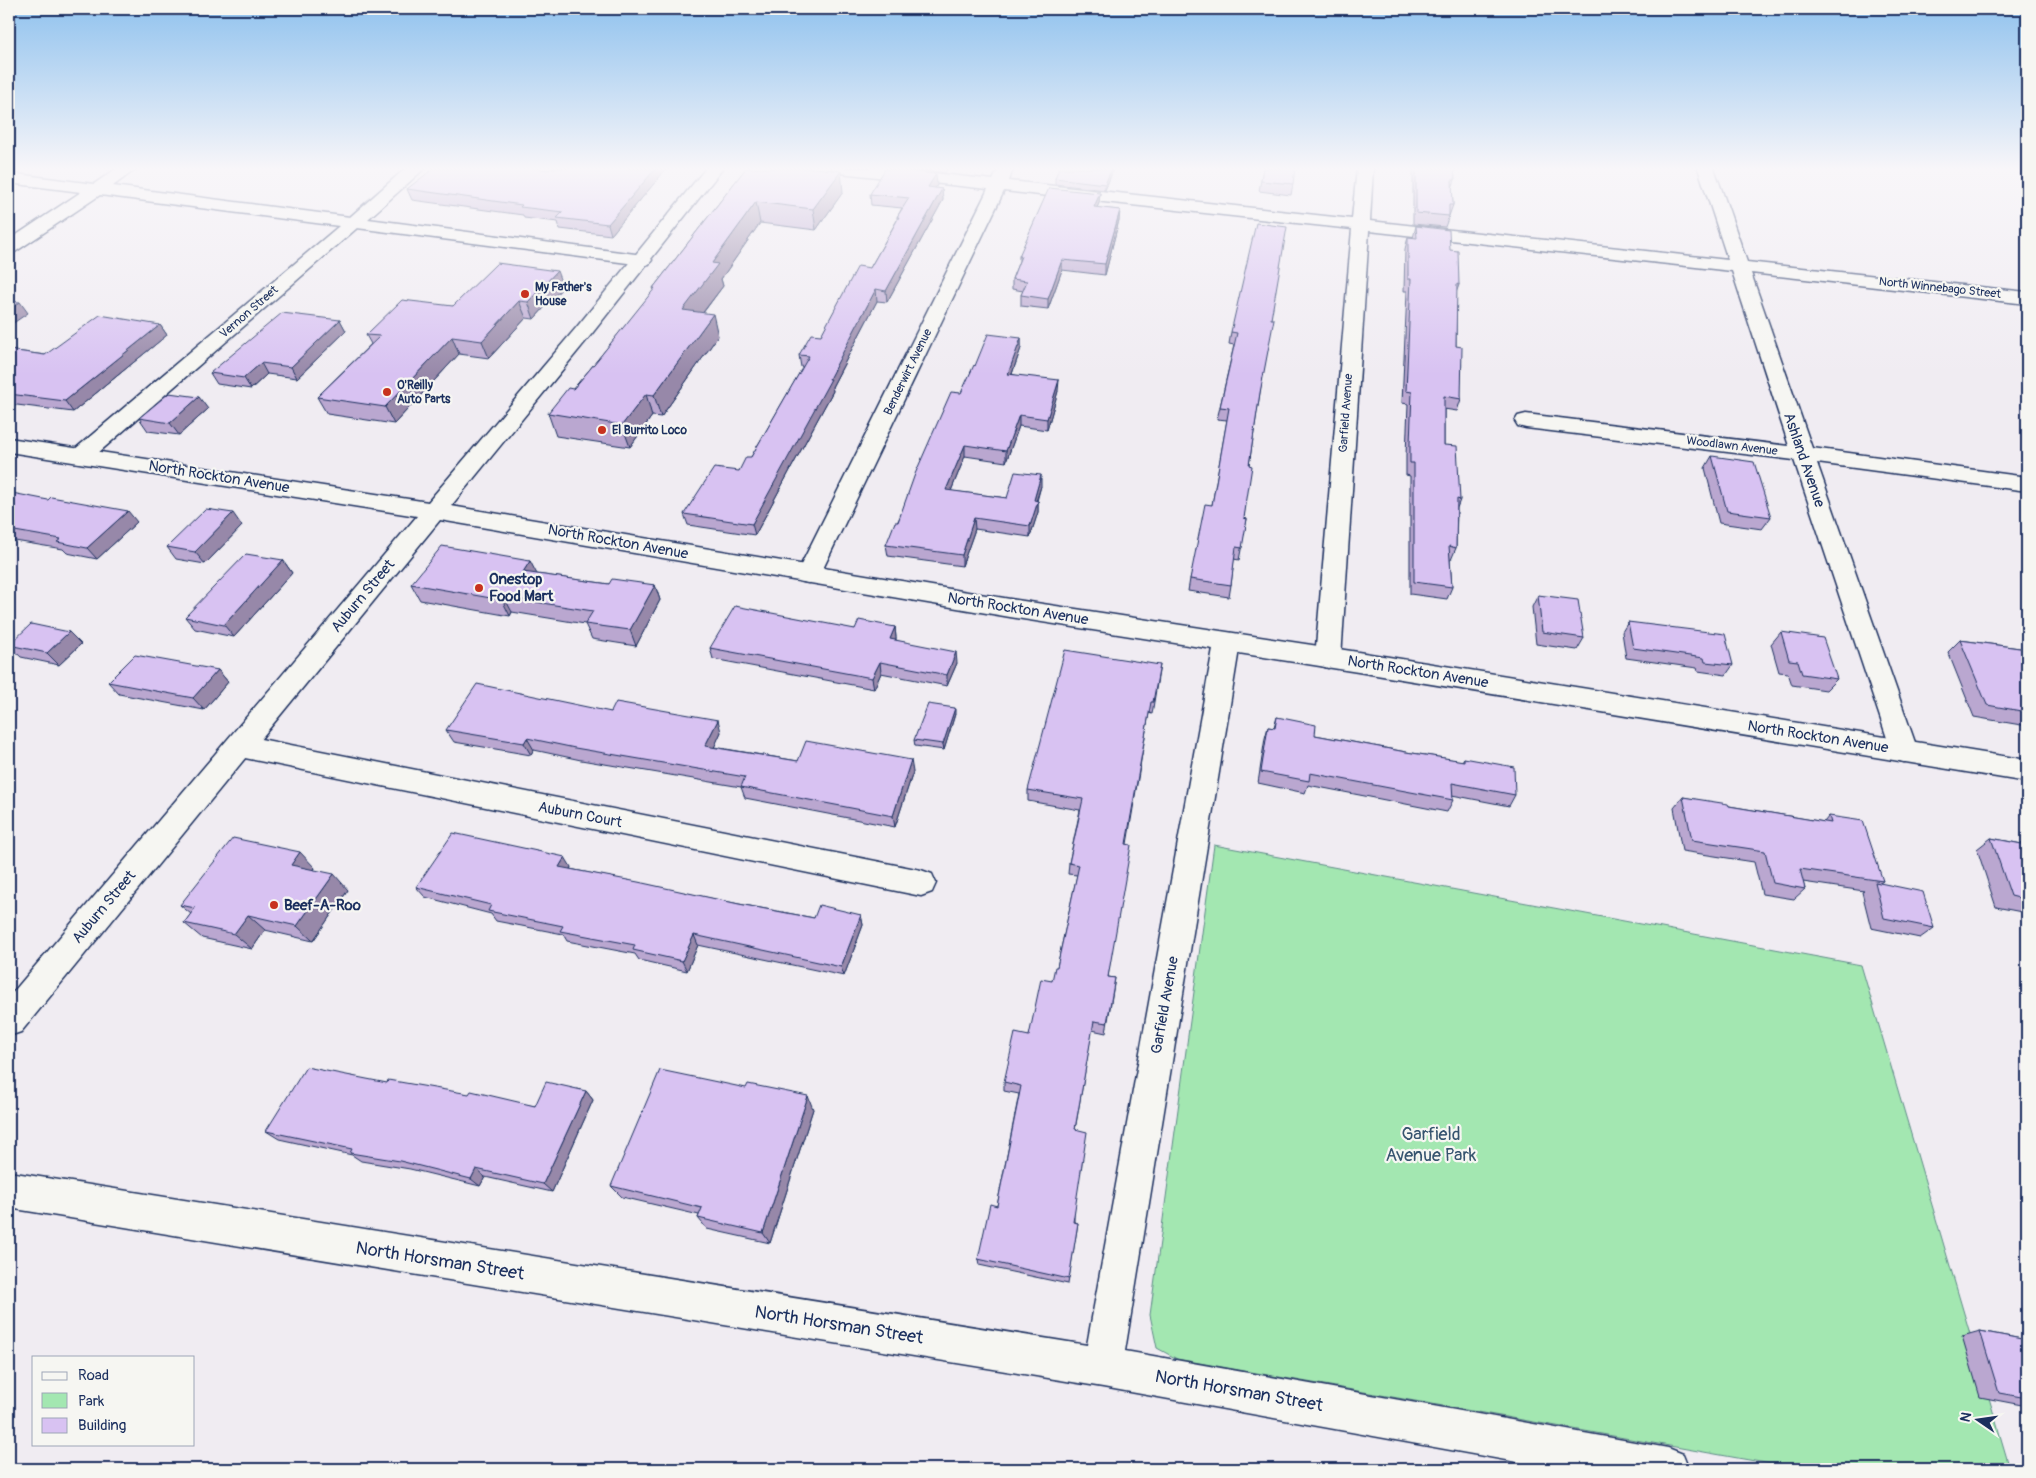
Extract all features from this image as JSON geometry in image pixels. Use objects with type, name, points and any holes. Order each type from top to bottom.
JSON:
[{"type":"street","points":[[9,248],[26,237]]},
{"type":"street","name":"Vernon Street","points":[[82,455],[337,237]]},
{"type":"street","points":[[468,237],[643,260]]},
{"type":"street","name":"Auburn Street","points":[[9,1021],[240,746],[661,237]]},
{"type":"street","name":"Benderwirt Avenue","points":[[808,575],[974,237]]},
{"type":"street","name":"Garfield Avenue","points":[[1328,658],[1359,237]]},
{"type":"street","name":"North Winnebago Street","points":[[1477,237],[2027,298]]},
{"type":"street","name":"Ashland Avenue","points":[[1729,237],[1904,751]]},
{"type":"street","name":"Woodlawn Avenue","points":[[1526,421],[1802,454],[2027,484]]},
{"type":"street","name":"North Rockton Avenue","points":[[9,444],[434,511],[1227,644],[1328,658],[2027,771]]},
{"type":"street","name":"Garfield Avenue","points":[[1103,1367],[1227,644]]},
{"type":"street","name":"Auburn Court","points":[[240,746],[921,883]]},
{"type":"street","name":"North Horsman Street","points":[[9,1190],[1103,1367],[1668,1469]]},
{"type":"green space","name":"Garfield Avenue Park","points":[[1214,845],[1861,965],[2010,1469],[1800,1469],[1177,1359],[1157,1348],[1150,1315]]},
{"type":"building","points":[[693,237],[731,237],[712,263],[718,264],[683,310],[713,314],[654,395],[646,394],[622,425],[548,413],[568,388],[573,389],[590,369],[655,288],[653,288]]},
{"type":"building","points":[[888,237],[916,237],[886,291],[876,289],[829,379],[831,379],[752,524],[684,514],[714,468],[739,471],[746,457],[751,457],[809,356],[799,355],[811,334],[821,335],[858,266],[870,268]]},
{"type":"building","points":[[1027,237],[1113,237],[1105,264],[1062,260],[1048,299],[1021,295],[1027,281],[1012,279],[1021,256],[1019,256]]},
{"type":"building","points":[[1253,237],[1285,237],[1271,319],[1274,319],[1249,465],[1252,466],[1244,518],[1247,519],[1242,548],[1236,547],[1231,585],[1190,579],[1205,504],[1212,505],[1229,408],[1220,407],[1237,333],[1231,332]]},
{"type":"building","points":[[1408,237],[1449,237],[1450,250],[1458,251],[1459,285],[1457,284],[1456,346],[1462,347],[1461,399],[1444,396],[1444,445],[1457,446],[1460,500],[1457,499],[1456,548],[1449,546],[1452,587],[1414,582],[1414,463],[1410,463],[1412,392],[1406,391],[1411,279],[1408,279]]},
{"type":"building","points":[[497,263],[557,271],[528,302],[519,301],[482,341],[452,337],[385,407],[317,397],[380,336],[366,335],[402,300],[453,306]]},
{"type":"building","points":[[9,301],[20,302],[9,310]]},
{"type":"building","points":[[282,313],[340,320],[291,367],[261,363],[244,378],[210,373]]},
{"type":"building","points":[[100,315],[160,325],[65,401],[9,394],[9,350],[45,355]]},
{"type":"building","points":[[988,334],[1021,338],[1008,374],[1059,380],[1047,419],[1019,415],[1006,451],[965,445],[946,490],[1007,498],[1015,472],[1041,475],[1034,500],[1038,501],[1030,526],[974,518],[962,555],[886,545],[895,522],[898,522],[915,474],[951,392],[961,393]]},
{"type":"building","points":[[169,393],[199,397],[170,423],[139,418]]},
{"type":"building","points":[[1712,456],[1754,462],[1771,517],[1727,511]]},
{"type":"building","points":[[12,493],[48,500],[51,497],[128,511],[87,548],[57,542],[61,539],[9,530],[9,495]]},
{"type":"building","points":[[206,509],[233,513],[195,552],[167,547]]},
{"type":"building","points":[[442,546],[530,561],[523,572],[609,584],[612,579],[655,585],[630,630],[585,624],[593,611],[504,597],[502,600],[411,584]]},
{"type":"building","points":[[246,554],[283,560],[224,625],[185,617]]},
{"type":"building","points":[[1538,595],[1578,600],[1584,638],[1542,632]]},
{"type":"building","points":[[735,606],[855,629],[859,620],[895,627],[890,639],[956,652],[947,675],[880,662],[872,678],[710,648]]},
{"type":"building","points":[[1628,622],[1725,634],[1733,665],[1705,662],[1704,658],[1633,648]]},
{"type":"building","points":[[31,624],[69,632],[47,653],[9,645]]},
{"type":"building","points":[[1781,632],[1823,638],[1837,679],[1802,674],[1798,661],[1789,660]]},
{"type":"building","points":[[1960,640],[2027,649],[2027,712],[1987,705]]},
{"type":"building","points":[[1065,650],[1160,665],[1153,702],[1151,702],[1126,844],[1131,845],[1108,977],[1115,978],[1107,1023],[1094,1021],[1075,1129],[1087,1132],[1073,1222],[1078,1223],[1069,1279],[978,1259],[990,1204],[997,1206],[1021,1086],[1004,1082],[1015,1033],[1029,1036],[1041,979],[1052,981],[1055,967],[1057,967],[1079,865],[1069,863],[1083,799],[1028,790]]},
{"type":"building","points":[[135,655],[218,670],[193,698],[108,682]]},
{"type":"building","points":[[477,684],[611,712],[616,702],[718,720],[705,746],[798,761],[806,741],[911,760],[893,816],[741,787],[745,777],[527,738],[524,743],[446,730]]},
{"type":"building","points":[[928,704],[955,708],[943,744],[914,740]]},
{"type":"building","points":[[1277,717],[1316,725],[1315,735],[1406,752],[1464,761],[1464,758],[1514,767],[1515,795],[1452,783],[1453,800],[1310,773],[1309,781],[1261,772],[1268,727],[1275,728]]},
{"type":"building","points":[[1683,797],[1831,823],[1829,816],[1863,821],[1883,881],[1800,869],[1805,889],[1773,883],[1765,851],[1692,840]]},
{"type":"building","points":[[453,833],[565,857],[559,867],[739,904],[814,918],[819,905],[861,915],[841,967],[694,935],[682,961],[633,950],[635,945],[560,931],[563,926],[488,911],[491,905],[416,887]]},
{"type":"building","name":"Beef-A-Roo","points":[[233,838],[300,852],[291,865],[334,874],[297,926],[248,915],[234,934],[184,923],[195,908],[180,905]]},
{"type":"building","points":[[1991,838],[2027,845],[2027,900],[2011,896]]},
{"type":"building","points":[[1875,882],[1923,892],[1934,928],[1884,918]]},
{"type":"building","points":[[306,1067],[387,1083],[388,1080],[469,1094],[471,1091],[535,1106],[546,1082],[586,1091],[543,1184],[476,1169],[471,1179],[400,1161],[350,1153],[352,1149],[266,1131]]},
{"type":"building","points":[[660,1070],[746,1088],[748,1084],[808,1096],[763,1233],[698,1218],[702,1208],[611,1186]]},
{"type":"building","points":[[1980,1331],[2027,1340],[2027,1398],[1999,1393]]},
{"type":"place","name":"My Father's House","points":[[525,294]]},
{"type":"place","name":"O'Reilly Auto Parts","points":[[387,392]]},
{"type":"place","name":"El Burrito Loco","points":[[602,430]]},
{"type":"place","name":"Onestop Food Mart","points":[[479,588]]},
{"type":"place","name":"Beef-A-Roo","points":[[274,905]]}]
